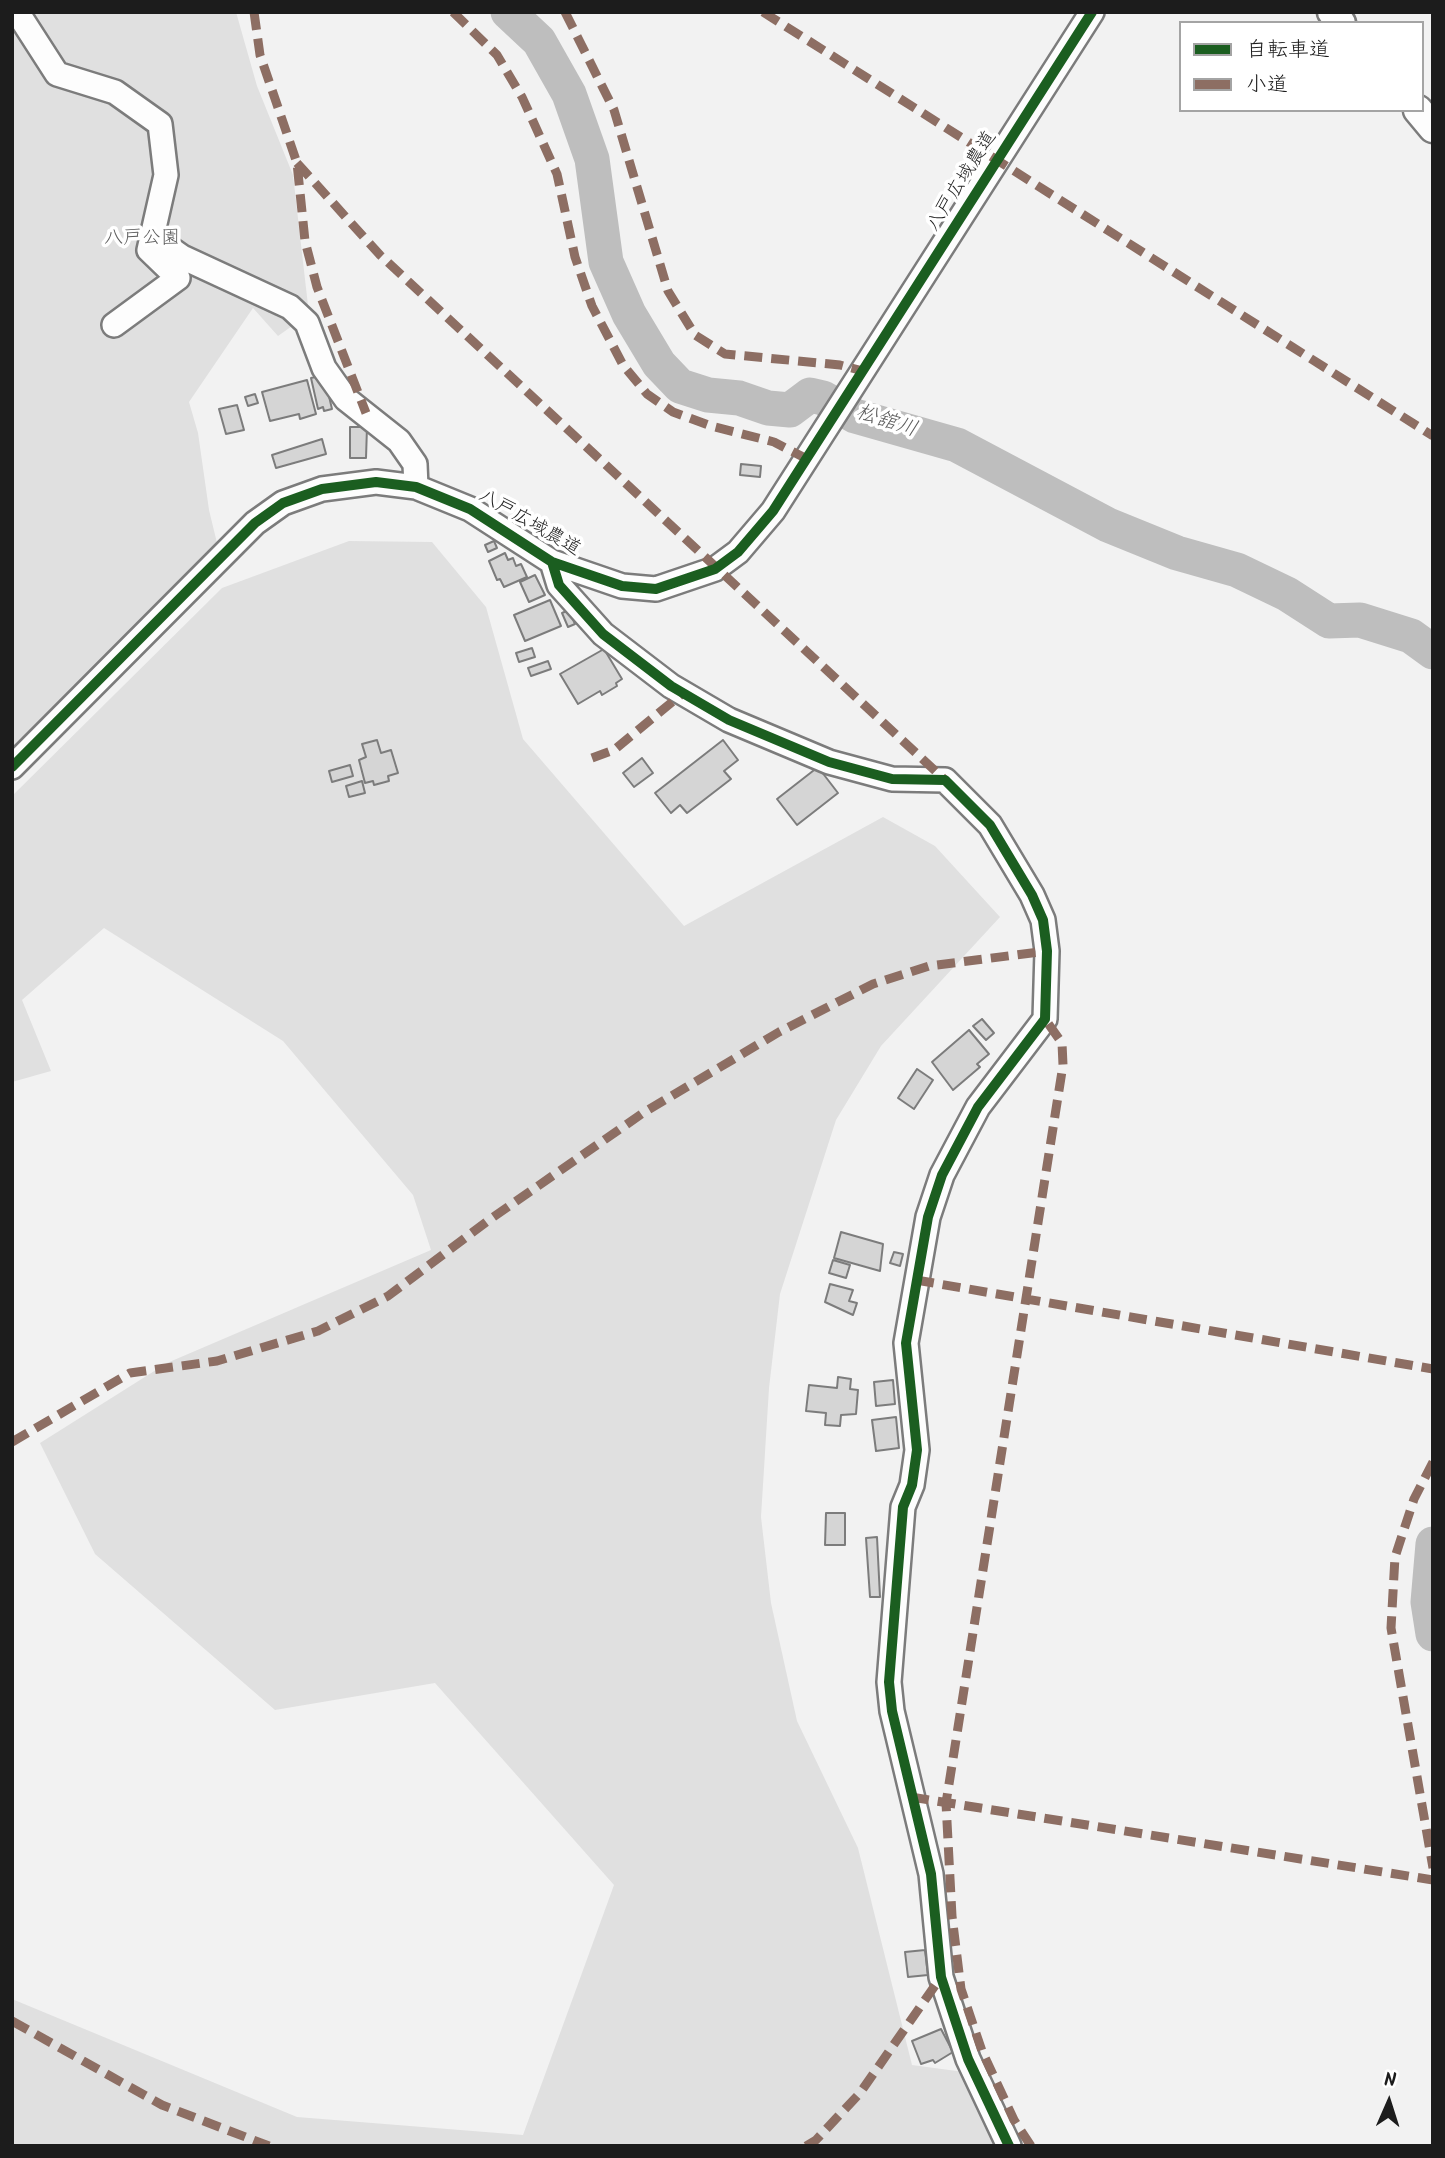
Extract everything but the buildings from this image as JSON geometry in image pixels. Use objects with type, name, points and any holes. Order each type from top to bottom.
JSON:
[{"type":"main road","points":[[1420,112],[1433,128]]},
{"type":"street","name":"八戸広域農道","points":[[12,767],[255,523],[274,510],[322,489],[376,482],[415,487],[470,509],[552,562],[622,586],[656,589],[688,581],[715,569],[738,552],[773,511],[1092,12]]},
{"type":"street","points":[[12,14],[21,18],[57,74],[115,92],[160,124],[166,175],[149,250],[178,278],[114,325]]},
{"type":"street","points":[[152,236],[182,257],[290,307],[307,323],[324,368],[346,399],[399,441],[415,464],[415,487]]},
{"type":"street","points":[[552,562],[559,585],[603,634],[671,686],[729,720],[829,762],[892,779],[945,780],[990,825],[1032,895],[1043,920],[1048,963],[1045,1019],[978,1107],[942,1175],[928,1217],[906,1343],[917,1450],[912,1485],[903,1507],[889,1682],[892,1711],[931,1874],[941,1977],[968,2059],[1009,2146]]},
{"type":"green space","name":"八戸公園","points":[[12,12],[236,12],[257,86],[293,175],[309,314],[278,336],[253,308],[189,402],[198,433],[209,510],[217,543],[57,711],[12,752]]},
{"type":"green space","points":[[349,541],[432,542],[486,607],[523,739],[684,926],[883,817],[935,846],[1000,917],[881,1046],[836,1120],[780,1294],[769,1388],[761,1517],[771,1603],[797,1721],[858,1848],[912,2065],[964,2072],[1008,2146],[12,2146],[12,1999],[297,2117],[523,2135],[614,1885],[435,1683],[275,1710],[95,1554],[40,1443],[167,1363],[431,1250],[413,1195],[283,1041],[104,928],[22,1000],[51,1071],[12,1082],[12,796],[222,588]]},
{"type":"waterway","name":"松舘川","points":[[508,12],[539,41],[569,94],[592,159],[606,262],[629,314],[659,364],[680,386],[708,395],[739,398],[768,408],[790,410],[810,395],[823,398],[855,416],[957,445],[1108,525],[1177,553],[1237,570],[1287,594],[1329,621],[1360,620],[1411,636],[1433,652]]},
{"type":"waterway","name":"松舘川","points":[[1433,1544],[1428,1602],[1433,1634]]},
{"type":"marked path","points":[[254,12],[260,55],[297,163],[305,241],[317,287],[366,413]]},
{"type":"marked path","points":[[453,12],[497,55],[522,97],[557,174],[575,257],[592,306],[623,365],[647,394],[673,412],[711,426],[774,442],[807,459]]},
{"type":"marked path","points":[[565,12],[614,110],[668,291],[695,335],[725,354],[840,365],[863,371]]},
{"type":"marked path","points":[[763,12],[1433,436]]},
{"type":"marked path","points":[[297,163],[380,255],[945,780]]},
{"type":"marked path","points":[[592,758],[614,750],[683,693]]},
{"type":"marked path","points":[[12,1442],[130,1373],[217,1361],[318,1331],[388,1296],[489,1220],[643,1113],[779,1032],[873,984],[929,966],[1047,951]]},
{"type":"marked path","points":[[1031,2146],[1014,2120],[982,2051],[961,1989],[952,1916],[946,1803],[1063,1065],[1062,1043],[1045,1019]]},
{"type":"marked path","points":[[916,1280],[1433,1369]]},
{"type":"marked path","points":[[1433,1462],[1414,1499],[1395,1557],[1391,1628],[1433,1868]]},
{"type":"marked path","points":[[911,1797],[1433,1880]]},
{"type":"marked path","points":[[806,2146],[816,2140],[860,2093],[941,1977]]},
{"type":"marked path","points":[[12,2021],[162,2105],[269,2146]]},
{"type":"cycle path","points":[[12,767],[255,523],[283,503],[322,489],[376,482],[416,487],[470,509],[552,562],[622,586],[656,589],[715,569],[738,552],[773,511],[1092,12]]},
{"type":"cycle path","points":[[552,562],[559,585],[603,634],[671,686],[729,720],[829,762],[892,779],[945,780],[990,825],[1032,895],[1043,920],[1047,951],[1045,1019],[978,1107],[942,1175],[928,1217],[906,1343],[917,1450],[912,1485],[903,1507],[889,1682],[892,1711],[931,1874],[941,1977],[968,2059],[1009,2146]]}]
